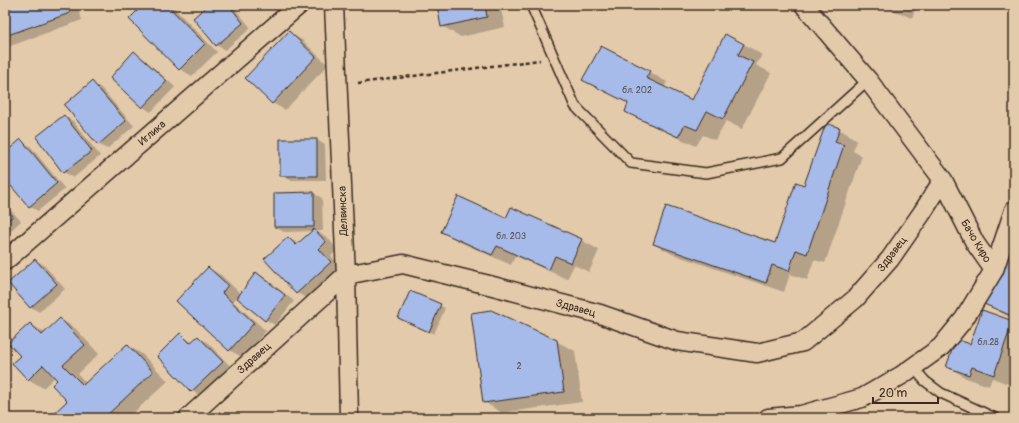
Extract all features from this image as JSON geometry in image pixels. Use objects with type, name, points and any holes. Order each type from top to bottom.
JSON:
[{"type":"street","name":"Иглика","points":[[5,261],[298,5]]},
{"type":"street","name":"Делвинска","points":[[334,5],[346,275],[349,418]]},
{"type":"street","name":"Бачо Киро","points":[[768,418],[801,416],[862,398],[913,368],[940,347],[964,319],[994,270],[975,243],[943,180],[868,80],[804,5]]},
{"type":"street","name":"Здравец","points":[[188,418],[346,275],[403,264],[600,314],[677,341],[757,352],[803,342],[855,299],[890,259],[943,180]]},
{"type":"street","points":[[994,270],[1014,210]]},
{"type":"lane","points":[[531,5],[575,106],[631,163],[706,173],[782,158],[868,80]]},
{"type":"lane","points":[[913,368],[925,381],[941,393],[995,418]]},
{"type":"path","points":[[338,85],[554,59]]},
{"type":"building","points":[[5,5],[67,5],[70,13],[5,36]]},
{"type":"building","points":[[143,5],[167,5],[205,44],[179,70],[129,19]]},
{"type":"building","points":[[208,5],[229,5],[243,23],[216,46],[193,18]]},
{"type":"building","points":[[437,5],[485,5],[487,17],[441,27]]},
{"type":"building","points":[[289,31],[316,57],[272,104],[245,78]]},
{"type":"building","points":[[725,34],[744,44],[738,55],[753,62],[723,119],[707,111],[697,130],[685,125],[678,137],[625,112],[628,103],[582,80],[601,46],[650,71],[646,78],[692,100]]},
{"type":"building","points":[[134,51],[167,81],[142,108],[110,78]]},
{"type":"building","points":[[92,81],[126,121],[98,145],[64,105]]},
{"type":"building","points":[[64,115],[92,151],[63,173],[36,137]]},
{"type":"building","points":[[826,123],[840,128],[835,142],[844,145],[807,254],[796,250],[789,271],[772,265],[766,283],[653,244],[666,206],[775,243],[796,182],[804,185]]},
{"type":"building","points":[[21,139],[57,183],[29,207],[5,179],[5,153]]},
{"type":"building","points":[[280,139],[317,139],[317,176],[280,176]]},
{"type":"building","points":[[314,192],[314,227],[274,227],[274,193]]},
{"type":"building","points":[[458,196],[506,218],[511,207],[582,239],[571,263],[555,256],[549,270],[497,246],[492,255],[441,232]]},
{"type":"building","points":[[5,207],[13,216],[5,223]]},
{"type":"building","points":[[314,229],[326,242],[319,249],[331,262],[296,294],[264,259],[288,237],[296,245]]},
{"type":"building","points":[[1014,235],[1014,317],[984,304]]},
{"type":"building","points":[[35,259],[57,284],[30,308],[8,283]]},
{"type":"building","points":[[208,267],[228,285],[222,293],[254,323],[229,351],[176,301]]},
{"type":"building","points":[[256,272],[285,295],[265,321],[237,298]]},
{"type":"building","points":[[410,291],[441,304],[429,332],[398,318]]},
{"type":"building","points":[[491,310],[557,340],[564,392],[483,403],[471,313]]},
{"type":"building","points":[[982,310],[1013,321],[994,375],[972,367],[969,375],[946,367],[956,339],[970,344]]},
{"type":"building","points":[[60,318],[85,345],[63,365],[83,385],[127,344],[153,372],[104,418],[49,418],[67,401],[52,385],[57,380],[43,365],[28,380],[12,363],[20,356],[8,343],[30,323],[42,335]]},
{"type":"building","points":[[180,333],[190,343],[198,336],[223,362],[191,392],[157,356]]}]
